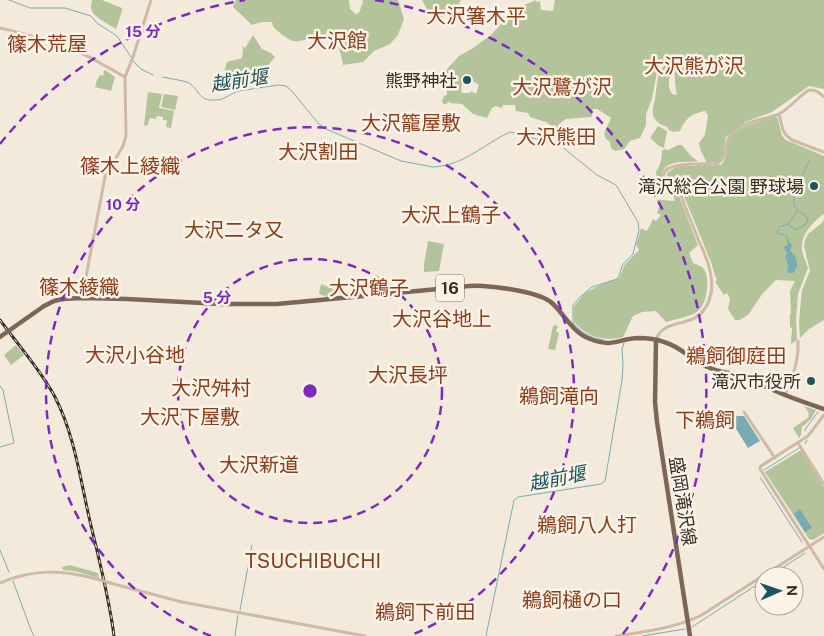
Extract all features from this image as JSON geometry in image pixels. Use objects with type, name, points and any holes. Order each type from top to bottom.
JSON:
[{"type":"main road","name":"16","points":[[0,337],[44,306],[62,299],[127,299],[221,304],[277,304],[482,286],[540,296],[557,308],[578,332],[596,341],[606,344],[639,338],[672,344],[710,369],[737,374],[785,395],[824,409]]},
{"type":"main road","name":"盛岡滝沢線","points":[[656,340],[655,402],[657,422],[690,636]]},
{"type":"street","points":[[82,298],[106,176],[123,146],[126,136],[125,77],[151,0]]},
{"type":"street","points":[[0,28],[74,49],[125,77]]},
{"type":"street","points":[[656,340],[667,327],[695,318],[702,313],[710,301],[712,289],[711,272],[679,189],[665,179],[664,172],[679,165],[720,163],[728,137],[732,132],[747,124],[779,114],[809,90],[815,90],[824,97]]},
{"type":"street","points":[[779,114],[782,130],[788,137],[824,152]]},
{"type":"street","points":[[785,395],[798,358],[798,341]]},
{"type":"street","points":[[744,412],[775,458]]},
{"type":"street","points":[[824,415],[811,433],[761,466],[760,469],[824,569]]},
{"type":"street","points":[[798,443],[824,484]]},
{"type":"street","points":[[616,636],[639,633],[700,616],[824,536]]},
{"type":"street","points":[[0,583],[14,577],[38,572],[80,574],[182,602],[365,636]]},
{"type":"green space","points":[[92,0],[102,0],[122,8],[116,29],[94,14],[91,8]]},
{"type":"green space","points":[[236,0],[349,0],[350,9],[356,14],[359,13],[362,0],[398,0],[404,19],[398,35],[390,44],[374,51],[363,62],[343,65],[336,37],[315,36],[310,41],[293,41],[276,30],[272,22],[252,25],[233,7]]},
{"type":"green space","points":[[422,0],[461,0],[459,3],[461,5],[460,14],[452,12],[446,15],[429,13]]},
{"type":"green space","points":[[536,0],[537,2],[540,1],[541,10],[553,11],[555,0],[824,0],[824,89],[809,86],[772,112],[745,122],[726,137],[723,156],[718,162],[707,163],[699,143],[705,135],[708,115],[705,111],[689,117],[680,131],[677,132],[672,132],[668,127],[655,120],[653,109],[657,81],[665,65],[670,73],[670,90],[672,94],[677,95],[674,72],[665,60],[659,63],[652,99],[646,114],[646,125],[640,138],[630,141],[624,149],[615,151],[611,148],[610,142],[604,134],[611,118],[597,109],[592,110],[592,117],[566,119],[559,124],[558,128],[555,128],[546,122],[530,117],[528,113],[516,111],[515,105],[503,105],[502,108],[496,106],[492,108],[487,118],[473,114],[462,104],[450,103],[449,101],[443,104],[442,101],[444,96],[447,95],[447,91],[442,82],[447,69],[459,56],[491,35],[515,9]],"holes":[[[467,77],[479,85],[476,94],[471,91],[470,93],[462,93],[461,87]]]},
{"type":"green space","points":[[253,35],[262,49],[275,57],[250,87],[236,90],[226,80],[226,65],[227,62],[242,58],[242,46],[245,48]]},
{"type":"green space","points":[[105,70],[115,77],[111,91],[95,87],[97,80],[100,75],[103,76]]},
{"type":"green space","points":[[148,92],[162,94],[159,108],[174,111],[171,128],[166,127],[167,120],[157,116],[156,119],[150,118],[147,126],[144,125]]},
{"type":"green space","points":[[164,94],[178,96],[175,110],[161,107]]},
{"type":"green space","points":[[772,117],[778,119],[782,136],[786,140],[824,156],[824,214],[809,228],[802,243],[808,268],[798,294],[797,340],[791,344],[790,291],[795,281],[777,279],[763,293],[748,315],[740,320],[735,320],[728,309],[730,299],[727,293],[724,295],[715,282],[717,280],[711,262],[679,184],[667,176],[668,172],[679,165],[695,166],[701,163],[713,166],[716,164],[721,165],[728,142],[735,132]]},
{"type":"green space","points":[[658,126],[667,131],[664,148],[650,138]]},
{"type":"green space","points":[[682,145],[698,161],[674,163],[666,167],[662,175],[664,181],[677,191],[698,245],[689,253],[693,263],[702,267],[707,277],[706,296],[702,307],[688,316],[666,322],[656,311],[642,312],[633,316],[623,337],[609,339],[590,335],[574,322],[574,306],[585,293],[619,278],[625,264],[639,250],[636,245],[641,228],[647,231],[653,219],[656,221],[661,215],[657,213],[660,205],[657,200],[675,201],[672,193],[659,184],[656,172],[661,162],[662,151]]},
{"type":"green space","points":[[824,218],[824,320],[809,329],[800,338],[799,321],[802,290],[810,271],[804,246],[805,240],[808,234],[823,222]]},
{"type":"green space","points":[[428,241],[444,244],[439,271],[424,272]]},
{"type":"green space","points":[[321,284],[338,291],[337,297],[330,298],[319,294]]},
{"type":"green space","points":[[556,325],[558,327],[556,331],[559,333],[555,350],[548,349],[553,326]]},
{"type":"green space","points":[[16,345],[24,355],[11,365],[4,355]]},
{"type":"green space","points":[[804,406],[816,410],[811,419],[802,427],[799,438],[793,428],[809,417],[809,413]]},
{"type":"green space","points":[[801,450],[824,487],[824,533],[813,540],[809,539],[765,472]]},
{"type":"green space","points":[[70,565],[98,573],[99,578],[63,570],[62,567]]},
{"type":"water","points":[[787,241],[792,246],[790,251],[797,261],[793,273],[787,271],[788,265],[785,256],[787,253],[784,248],[788,245]]},
{"type":"water","points":[[735,416],[744,416],[760,441],[748,448],[730,419]]},
{"type":"water","points":[[800,509],[812,528],[805,532],[794,514]]},
{"type":"waterway","name":"越前堰","points":[[9,0],[30,8],[65,8],[91,16],[97,23],[117,36],[131,57]]},
{"type":"waterway","points":[[133,61],[141,69],[153,75]]},
{"type":"waterway","name":"越前堰","points":[[163,77],[187,82],[202,97],[210,100],[222,99],[239,91],[278,85],[286,86],[318,123],[326,129],[401,161],[433,167],[444,166],[464,159],[510,132],[561,146],[597,175],[616,185],[638,222],[639,230],[633,254],[623,265],[617,279],[592,287],[573,305],[573,323],[586,334],[603,340]]},
{"type":"waterway","points":[[788,241],[785,235],[777,232],[779,227],[788,224],[795,230],[805,225],[808,220],[804,214],[798,212],[794,205],[794,195],[809,161]]},
{"type":"waterway","points":[[788,224],[797,212]]},
{"type":"waterway","name":"越前堰","points":[[486,636],[514,500],[518,497],[601,484],[605,481],[622,380],[622,349],[624,343]]},
{"type":"waterway","points":[[0,386],[3,390],[14,443],[0,447]]},
{"type":"waterway","points":[[805,431],[818,412]]},
{"type":"waterway","points":[[805,444],[807,440]]},
{"type":"waterway","points":[[764,470],[799,448]]},
{"type":"waterway","points":[[760,477],[802,542]]},
{"type":"waterway","points":[[240,610],[252,545]]},
{"type":"waterway","points":[[0,550],[9,572]]},
{"type":"waterway","points":[[785,566],[805,553]]},
{"type":"waterway","points":[[13,581],[34,636]]},
{"type":"waterway","points":[[692,627],[754,587]]},
{"type":"waterway","points":[[235,636],[238,615]]},
{"type":"waterway","points":[[642,636],[685,629]]},
{"type":"railway","points":[[0,320],[36,367],[62,411],[76,456],[103,576],[114,636]]},
{"type":"place","name":"熊野神社","points":[[467,80]]},
{"type":"place","name":"滝沢総合公園 野球場","points":[[814,186]]},
{"type":"place","name":"滝沢市役所","points":[[811,381]]},
{"type":"district","name":"大沢箸木平","points":[[476,16]]},
{"type":"district","name":"大沢館","points":[[337,41]]},
{"type":"district","name":"篠木荒屋","points":[[47,44]]},
{"type":"district","name":"大沢熊が沢","points":[[694,66]]},
{"type":"district","name":"大沢鷺が沢","points":[[562,87]]},
{"type":"district","name":"大沢籠屋敷","points":[[411,123]]},
{"type":"district","name":"大沢熊田","points":[[556,137]]},
{"type":"district","name":"大沢割田","points":[[318,152]]},
{"type":"district","name":"篠木上綾織","points":[[130,166]]},
{"type":"district","name":"大沢上鶴子","points":[[451,215]]},
{"type":"district","name":"大沢二タ又","points":[[234,230]]},
{"type":"district","name":"篠木綾織","points":[[79,287]]},
{"type":"district","name":"大沢鶴子","points":[[369,288]]},
{"type":"district","name":"大沢谷地上","points":[[442,319]]},
{"type":"district","name":"大沢小谷地","points":[[135,355]]},
{"type":"district","name":"鵜飼御庭田","points":[[736,356]]},
{"type":"district","name":"大沢長坪","points":[[408,375]]},
{"type":"district","name":"大沢舛村","points":[[211,388]]},
{"type":"district","name":"鵜飼滝向","points":[[559,396]]},
{"type":"district","name":"大沢下屋敷","points":[[190,417]]},
{"type":"district","name":"下鵜飼","points":[[705,420]]},
{"type":"district","name":"大沢新道","points":[[259,465]]},
{"type":"district","name":"鵜飼八人打","points":[[587,525]]},
{"type":"district","name":"TSUCHIBUCHI","points":[[313,561]]},
{"type":"district","name":"鵜飼樋の口","points":[[572,600]]},
{"type":"district","name":"鵜飼下前田","points":[[425,612]]}]
